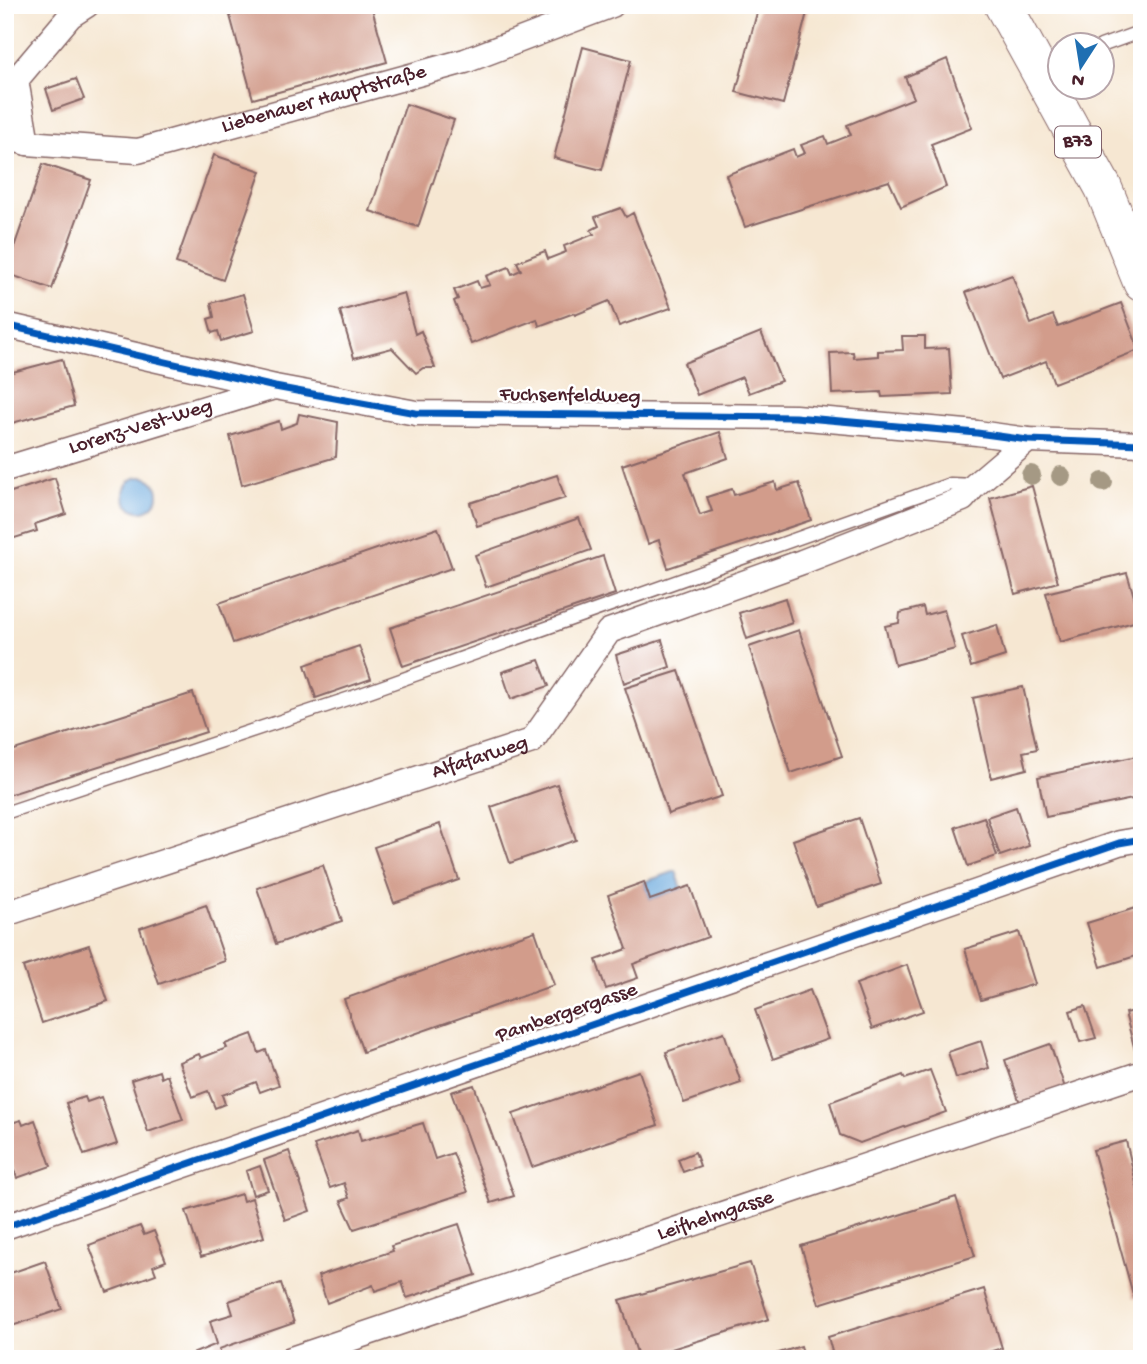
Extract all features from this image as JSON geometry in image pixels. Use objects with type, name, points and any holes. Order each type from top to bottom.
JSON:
[{"type":"main road","name":"B73","points":[[1003,5],[1042,66],[1102,187],[1142,283]]},
{"type":"street","name":"Liebenauer Hauptstraße","points":[[87,5],[70,16],[11,83],[16,140],[138,151],[465,61],[612,5]]},
{"type":"street","name":"Fuchsenfeldweg","points":[[5,325],[275,387],[416,413],[795,417],[1028,440],[1142,444]]},
{"type":"street","name":"Lorenz-Vest-Weg","points":[[5,469],[275,387]]},
{"type":"street","name":"Alfafarweg","points":[[5,914],[532,741],[609,631],[802,562],[963,499],[975,485],[1028,440]]},
{"type":"street","name":"Pambergergasse","points":[[5,1227],[1119,842],[1142,839]]},
{"type":"street","name":"Leifhelmgasse","points":[[291,1359],[1142,1073]]},
{"type":"lane","points":[[1116,41],[1142,31]]},
{"type":"lane","points":[[5,813],[350,698],[950,484],[975,485]]},
{"type":"water","points":[[141,477],[153,482],[158,494],[153,506],[141,511],[129,506],[124,494],[129,482]]},
{"type":"water","points":[[676,871],[682,889],[650,900],[644,882]]},
{"type":"building","points":[[254,5],[371,5],[387,62],[253,99],[229,12]]},
{"type":"building","points":[[759,5],[809,5],[783,104],[736,92]]},
{"type":"building","points":[[583,47],[631,60],[602,170],[554,158]]},
{"type":"building","points":[[947,59],[972,128],[931,144],[946,187],[901,207],[889,181],[745,227],[726,175],[793,149],[796,157],[805,153],[801,145],[825,136],[828,144],[851,135],[847,125],[914,98],[905,77]]},
{"type":"building","points":[[76,79],[84,99],[53,110],[46,89]]},
{"type":"building","points":[[406,104],[454,120],[418,227],[370,211]]},
{"type":"building","points":[[214,155],[261,171],[223,280],[176,263]]},
{"type":"building","points":[[43,164],[91,180],[52,289],[5,273]]},
{"type":"building","points":[[621,208],[626,217],[633,213],[671,308],[619,326],[609,301],[539,326],[537,319],[471,344],[454,301],[458,299],[454,290],[477,281],[480,288],[490,285],[486,276],[509,267],[512,274],[521,270],[517,262],[545,251],[548,259],[566,252],[564,246],[594,234],[591,230],[599,226],[595,217]]},
{"type":"building","points":[[1012,275],[1031,324],[1053,315],[1058,327],[1121,303],[1139,350],[1054,383],[1046,361],[1000,379],[966,292]]},
{"type":"building","points":[[404,293],[415,334],[421,331],[435,368],[423,368],[416,373],[392,348],[354,358],[340,311]]},
{"type":"building","points":[[243,294],[254,331],[221,341],[218,331],[212,333],[208,319],[214,317],[211,303]]},
{"type":"building","points":[[761,332],[781,381],[749,393],[742,377],[697,395],[684,363]]},
{"type":"building","points":[[902,336],[925,336],[925,349],[949,348],[952,394],[882,397],[881,392],[832,394],[830,353],[853,352],[854,358],[878,356],[878,351],[903,350]]},
{"type":"building","points":[[62,359],[74,406],[5,425],[5,374]]},
{"type":"building","points":[[299,414],[338,422],[336,457],[242,485],[230,436],[279,421],[281,429],[297,423]]},
{"type":"building","points":[[720,432],[728,458],[685,473],[700,515],[712,511],[707,497],[732,489],[734,495],[775,482],[777,490],[799,483],[811,520],[668,568],[659,540],[648,544],[622,465]]},
{"type":"building","points":[[557,475],[565,498],[477,526],[470,503]]},
{"type":"building","points":[[55,478],[66,514],[35,524],[37,531],[5,541],[5,503],[8,503],[5,494]]},
{"type":"building","points":[[1032,486],[1058,582],[1015,594],[990,498]]},
{"type":"building","points":[[579,518],[591,550],[486,587],[475,555]]},
{"type":"building","points":[[438,528],[452,568],[233,643],[219,603]]},
{"type":"building","points":[[603,556],[615,594],[403,666],[390,628]]},
{"type":"building","points":[[1127,573],[1141,620],[1060,642],[1046,593]]},
{"type":"building","points":[[785,598],[792,623],[747,639],[739,613]]},
{"type":"building","points":[[923,607],[925,615],[944,610],[955,649],[895,665],[885,626],[899,623],[900,613]]},
{"type":"building","points":[[997,625],[1005,656],[971,667],[962,636]]},
{"type":"building","points":[[799,630],[842,756],[791,773],[749,647]]},
{"type":"building","points":[[662,640],[670,667],[624,683],[616,655]]},
{"type":"building","points":[[359,646],[371,679],[316,698],[305,665]]},
{"type":"building","points":[[539,660],[549,686],[511,699],[502,672]]},
{"type":"building","points":[[679,671],[722,796],[668,814],[625,688]]},
{"type":"building","points":[[1023,687],[1037,749],[1023,752],[1027,769],[991,778],[973,698]]},
{"type":"building","points":[[193,693],[206,732],[5,796],[5,753]]},
{"type":"building","points":[[1142,755],[1142,797],[1046,817],[1038,777]]},
{"type":"building","points":[[557,784],[576,840],[510,863],[491,807]]},
{"type":"building","points":[[1016,807],[1029,846],[1000,856],[987,817]]},
{"type":"building","points":[[984,817],[997,856],[968,866],[955,827]]},
{"type":"building","points":[[859,818],[881,884],[816,906],[793,840]]},
{"type":"building","points":[[440,824],[459,880],[394,903],[374,847]]},
{"type":"building","points":[[323,865],[342,921],[276,944],[257,888]]},
{"type":"building","points":[[644,882],[650,900],[690,886],[708,937],[633,964],[638,978],[606,989],[596,960],[627,949],[608,895]]},
{"type":"building","points":[[206,905],[225,961],[159,984],[140,928]]},
{"type":"building","points":[[1142,906],[1142,954],[1101,967],[1087,923]]},
{"type":"building","points":[[535,931],[554,985],[363,1052],[344,999]]},
{"type":"building","points":[[1019,932],[1035,984],[981,1000],[965,949]]},
{"type":"building","points":[[89,945],[108,1001],[42,1023],[23,967]]},
{"type":"building","points":[[907,965],[923,1011],[872,1029],[856,984]]},
{"type":"building","points":[[810,990],[828,1039],[773,1059],[755,1010]]},
{"type":"building","points":[[1085,1006],[1096,1038],[1080,1042],[1070,1011]]},
{"type":"building","points":[[1142,1009],[1142,1056],[1137,1058],[1125,1013]]},
{"type":"building","points":[[724,1032],[741,1083],[684,1103],[666,1052]]},
{"type":"building","points":[[252,1034],[259,1053],[266,1050],[279,1085],[260,1092],[256,1082],[222,1095],[225,1104],[215,1108],[208,1091],[192,1097],[179,1062],[199,1054],[201,1058],[227,1048],[225,1044]]},
{"type":"building","points":[[981,1041],[989,1068],[956,1078],[948,1052]]},
{"type":"building","points":[[1050,1044],[1065,1088],[1020,1103],[1005,1060]]},
{"type":"building","points":[[930,1070],[946,1112],[860,1143],[840,1135],[830,1102],[903,1075],[905,1079]]},
{"type":"building","points":[[159,1071],[161,1078],[167,1075],[183,1120],[148,1132],[131,1080]]},
{"type":"building","points":[[639,1071],[658,1125],[532,1167],[513,1114]]},
{"type":"building","points":[[474,1085],[514,1196],[491,1203],[451,1092]]},
{"type":"building","points":[[85,1097],[87,1102],[101,1097],[117,1144],[84,1155],[66,1103]]},
{"type":"building","points":[[21,1120],[23,1125],[35,1120],[51,1166],[17,1178],[5,1145],[5,1125]]},
{"type":"building","points":[[423,1123],[435,1159],[453,1153],[468,1192],[354,1229],[341,1201],[349,1198],[344,1183],[330,1188],[314,1145],[358,1130],[361,1141]]},
{"type":"building","points":[[1126,1141],[1138,1191],[1142,1190],[1142,1295],[1134,1298],[1093,1150]]},
{"type":"building","points":[[289,1151],[310,1211],[285,1220],[264,1160]]},
{"type":"building","points":[[695,1152],[700,1166],[683,1172],[678,1159]]},
{"type":"building","points":[[260,1166],[268,1190],[253,1195],[246,1171]]},
{"type":"building","points":[[241,1194],[243,1201],[252,1198],[264,1237],[201,1257],[186,1211]]},
{"type":"building","points":[[956,1197],[975,1256],[819,1304],[801,1246]]},
{"type":"building","points":[[459,1224],[476,1275],[407,1298],[402,1282],[375,1291],[373,1285],[327,1303],[318,1276],[393,1251],[391,1246]]},
{"type":"building","points":[[140,1226],[144,1235],[154,1231],[166,1261],[153,1266],[156,1274],[107,1292],[89,1245]]},
{"type":"building","points":[[45,1261],[62,1309],[12,1326],[5,1306],[5,1275]]},
{"type":"building","points":[[750,1263],[769,1319],[639,1359],[620,1300]]},
{"type":"building","points":[[281,1283],[294,1323],[219,1349],[223,1359],[188,1359],[187,1356],[217,1344],[210,1321],[233,1314],[229,1301]]},
{"type":"building","points":[[984,1289],[1002,1348],[966,1359],[834,1359],[828,1337]]},
{"type":"building","points":[[801,1346],[805,1359],[763,1359],[763,1358]]},
{"type":"building","points":[[457,1354],[459,1359],[442,1358]]},
{"type":"cycle path","points":[[5,325],[275,387],[416,413],[795,417],[1028,440],[1142,444]]},
{"type":"cycle path","points":[[5,1227],[1119,843],[1142,839]]}]
